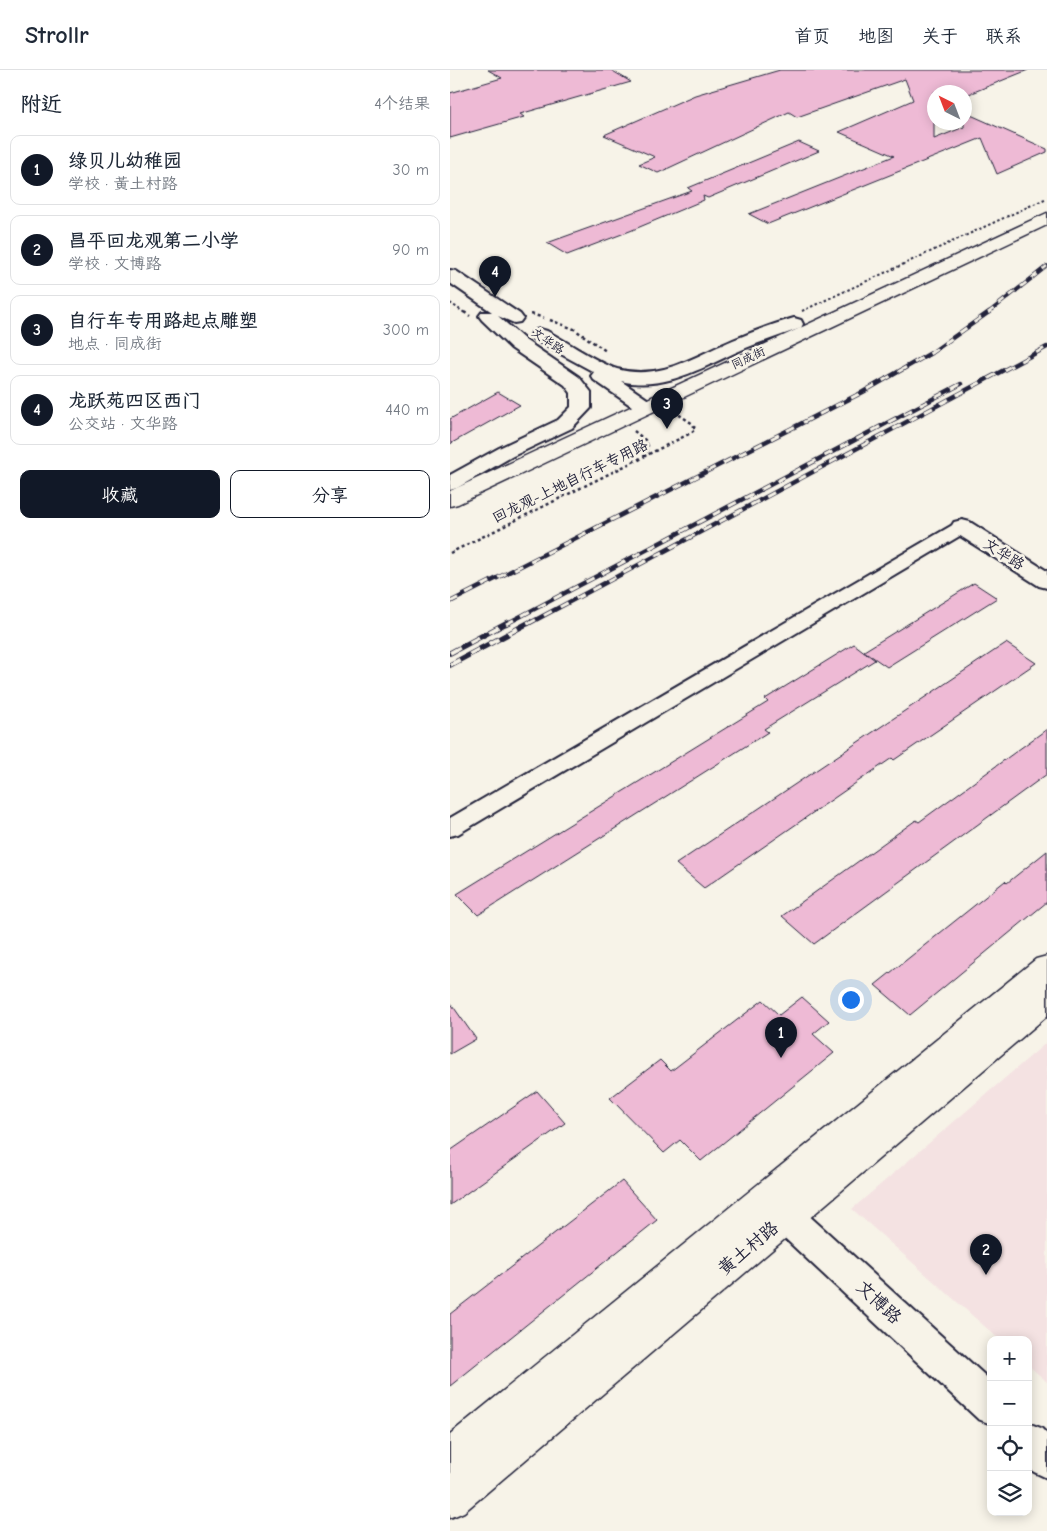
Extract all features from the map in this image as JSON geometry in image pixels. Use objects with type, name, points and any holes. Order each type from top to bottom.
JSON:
[{"type":"main road","name":"同成街","points":[[450,484],[632,410],[795,319],[1047,206]]},
{"type":"main road","name":"同成街","points":[[450,499],[632,410],[1047,218]]},
{"type":"main road","name":"黄土村路","points":[[450,1498],[1047,968]]},
{"type":"main road","name":"黄土村路","points":[[450,1459],[1047,998]]},
{"type":"street","name":"文华路","points":[[450,275],[540,335],[632,410]]},
{"type":"street","name":"文华路","points":[[450,297],[632,410]]},
{"type":"street","points":[[450,484],[506,452],[565,424],[581,408],[581,392],[572,381],[482,318]]},
{"type":"street","points":[[540,335],[608,372],[628,377],[652,378],[679,372],[795,319]]},
{"type":"street","points":[[450,828],[962,527]]},
{"type":"street","name":"文华路","points":[[962,527],[1047,581]]},
{"type":"street","name":"文博路","points":[[777,1207],[987,1402]]},
{"type":"street","points":[[1032,1445],[1047,1459]]},
{"type":"path","points":[[795,319],[1047,198]]},
{"type":"path","points":[[450,297],[482,318]]},
{"type":"path","points":[[529,313],[559,322],[574,329],[606,352]]},
{"type":"path","name":"回龙观-上地自行车专用路","points":[[450,553],[636,462],[694,431],[693,424],[670,408]]},
{"type":"path","points":[[632,410],[642,437],[648,446],[645,456],[636,462]]},
{"type":"shaded area","points":[[1047,1042],[1047,1382],[1032,1369],[1032,1336],[995,1336],[852,1209]]},
{"type":"building","points":[[488,70],[611,70],[631,82],[520,114],[524,117],[450,138],[450,93],[502,78]]},
{"type":"building","points":[[780,70],[1028,70],[972,93],[972,85],[927,85],[927,130],[934,130],[934,139],[956,130],[972,130],[972,116],[1047,149],[1047,152],[997,174],[982,138],[768,224],[749,214],[894,156],[839,132],[913,100],[905,79],[797,117],[789,112],[658,173],[639,164],[655,157],[604,135],[695,95]]},
{"type":"building","points":[[799,142],[819,151],[708,198],[703,196],[704,200],[567,255],[547,243],[692,191],[688,188]]},
{"type":"building","points":[[498,392],[520,405],[450,444],[450,419]]},
{"type":"building","points":[[974,583],[997,598],[887,667],[864,651]]},
{"type":"building","points":[[1006,643],[1036,663],[894,760],[892,758],[704,888],[676,864]]},
{"type":"building","points":[[854,644],[875,660],[764,729],[768,732],[478,915],[457,894],[768,702],[765,699]]},
{"type":"building","points":[[1047,729],[1047,774],[814,944],[782,916],[916,820],[919,822]]},
{"type":"building","points":[[1047,851],[1047,902],[910,1015],[875,985],[1005,881],[1007,883]]},
{"type":"building","points":[[802,997],[829,1021],[813,1034],[834,1053],[701,1161],[680,1140],[664,1153],[610,1098],[660,1060],[671,1071],[763,1000],[779,1015]]},
{"type":"building","points":[[450,1002],[476,1039],[450,1054]]},
{"type":"building","points":[[537,1091],[565,1123],[450,1205],[450,1151]]},
{"type":"building","points":[[622,1181],[657,1220],[450,1386],[450,1314]]},
{"type":"railway","points":[[988,313],[1047,266]]},
{"type":"railway","points":[[450,602],[863,392],[931,353],[989,312]]},
{"type":"railway","points":[[528,624],[1047,347]]},
{"type":"railway","points":[[506,624],[961,384]]},
{"type":"railway","points":[[450,653],[508,622]]},
{"type":"railway","points":[[450,665],[530,622]]},
{"type":"place","name":"龙跃苑四区西门","points":[[495,297]]},
{"type":"place","name":"自行车专用路起点雕塑","points":[[667,429]]},
{"type":"place","name":"绿贝儿幼稚园","points":[[781,1058]]},
{"type":"place","name":"昌平回龙观第二小学","points":[[986,1275]]}]
